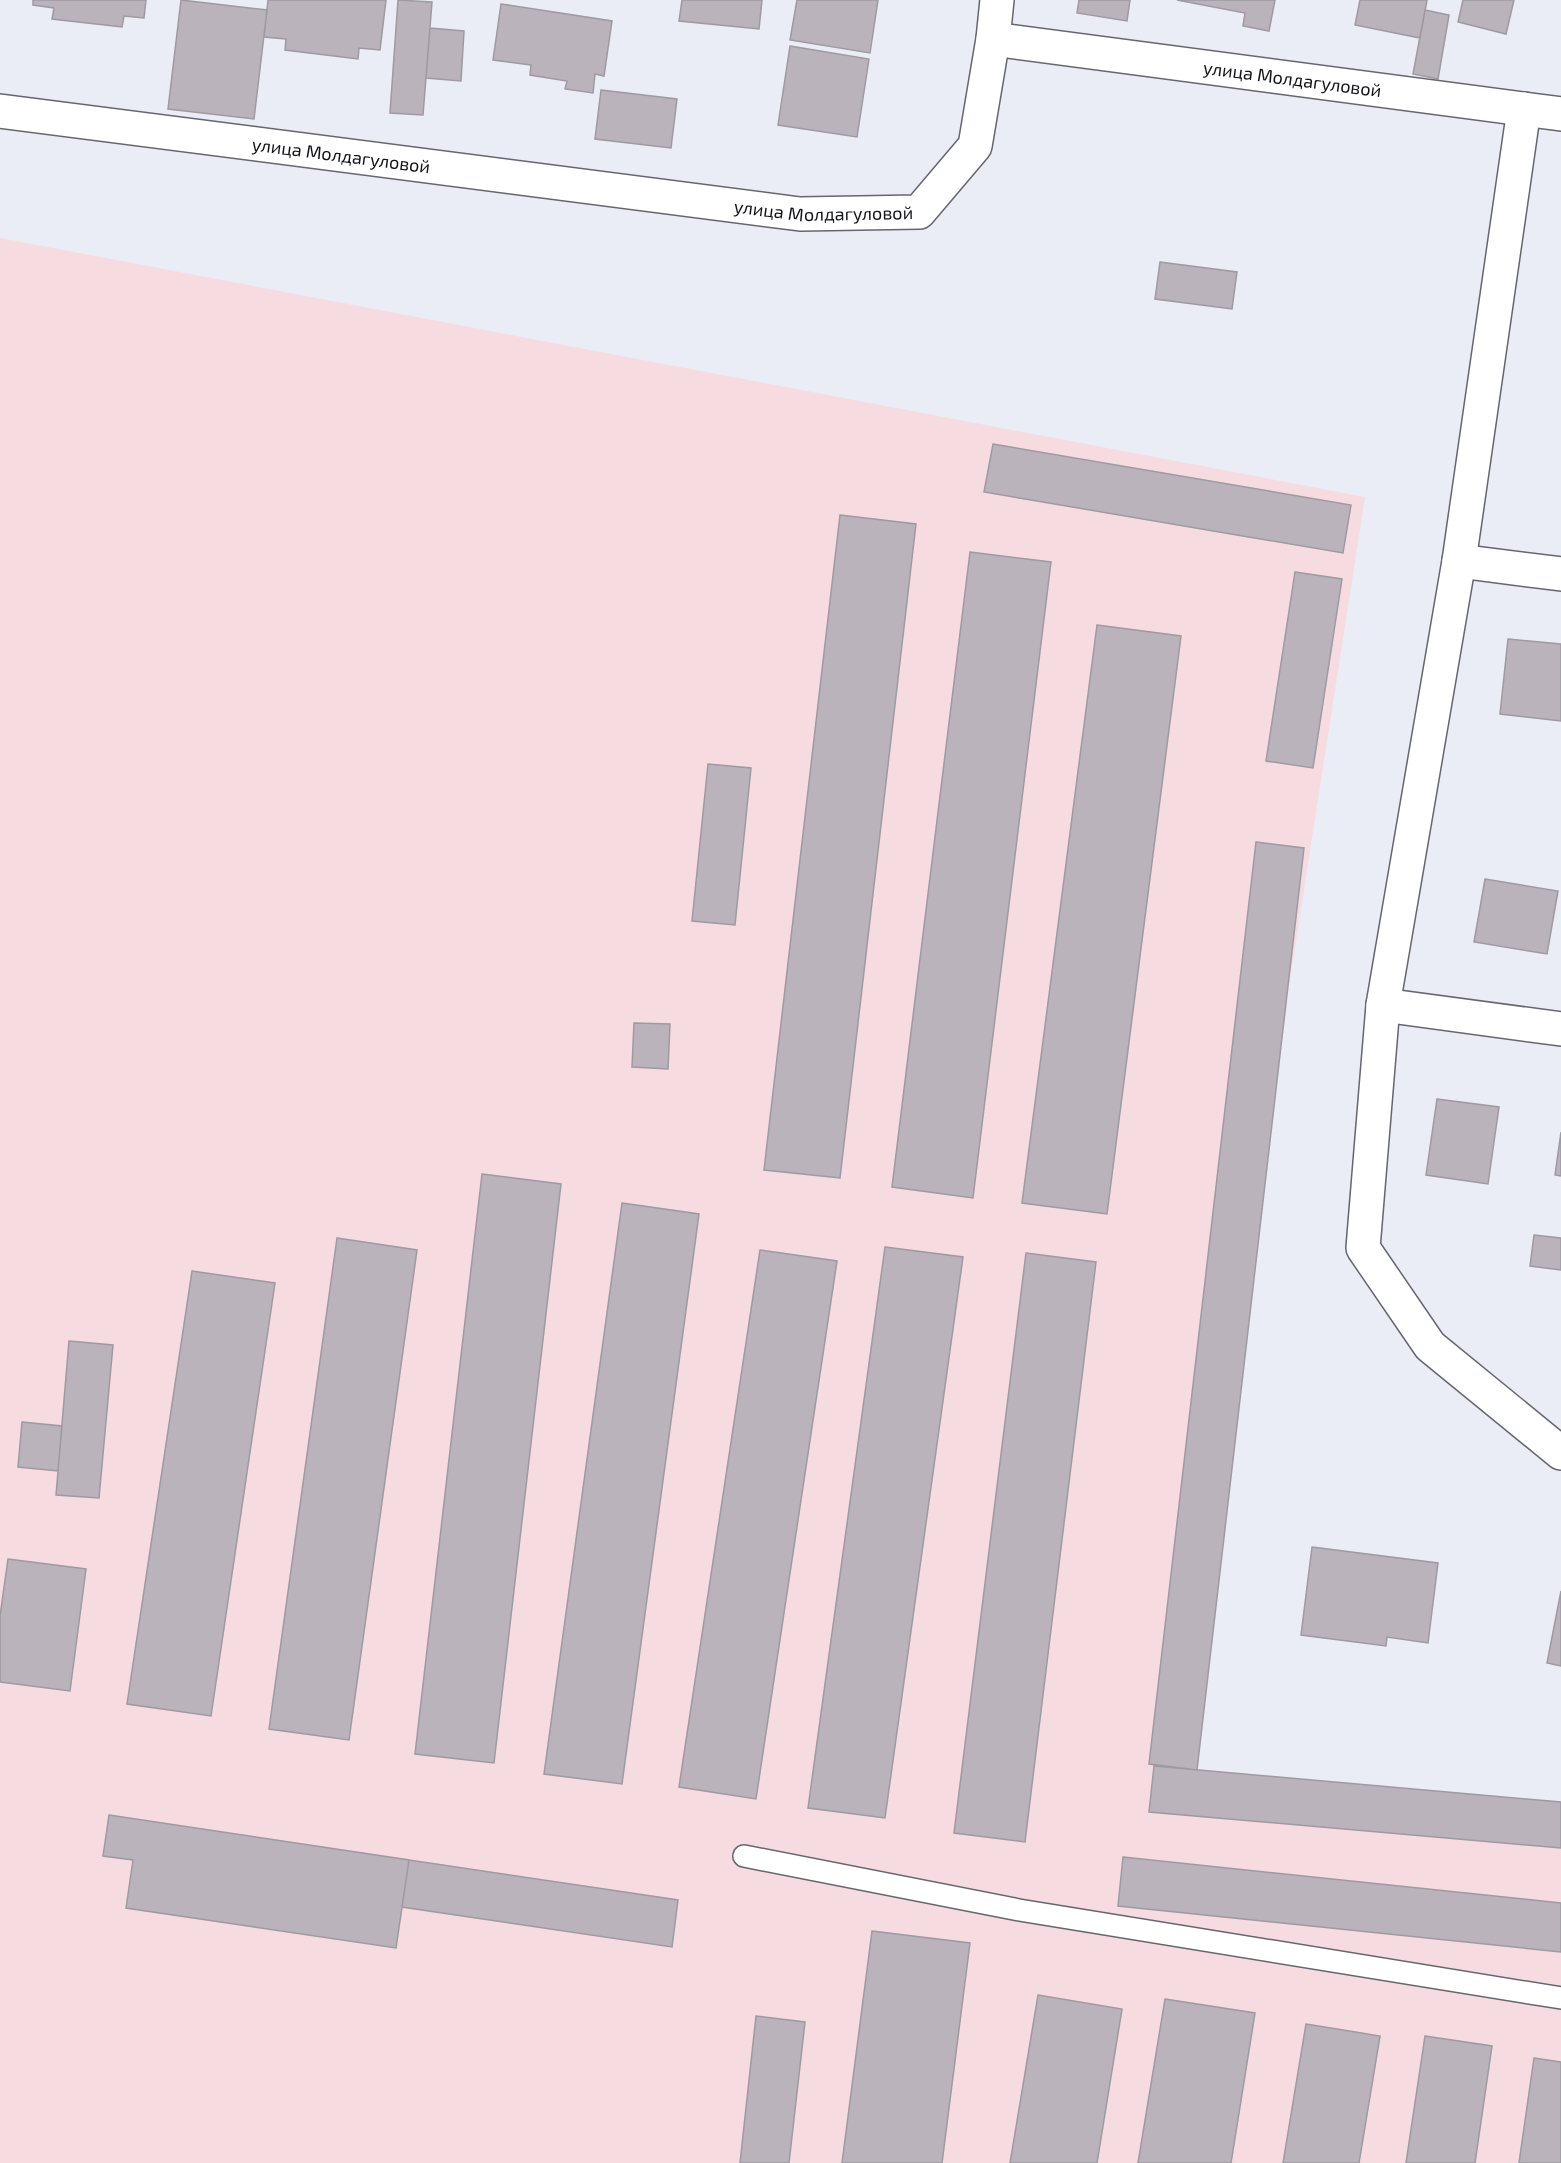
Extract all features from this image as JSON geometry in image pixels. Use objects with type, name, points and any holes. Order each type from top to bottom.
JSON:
[{"type":"street","points":[[993,39],[997,0]]},
{"type":"street","name":"улица Молдагуловой","points":[[0,111],[800,214],[919,212],[975,146],[993,39],[1561,114]]},
{"type":"street","points":[[1524,109],[1459,561],[1383,1005],[1363,1248],[1430,1346],[1561,1453]]},
{"type":"street","points":[[1459,561],[1561,574]]},
{"type":"street","points":[[1383,1005],[1561,1029]]},
{"type":"lane","points":[[744,1856],[1019,1910],[1561,1998]]},
{"type":"shaded area","points":[[0,238],[1365,497],[1163,1796],[1561,1830],[1561,2163],[0,2163]]},
{"type":"building","points":[[33,0],[146,0],[144,18],[124,16],[122,27],[52,19],[54,8],[33,5]]},
{"type":"building","points":[[181,0],[267,10],[254,119],[168,109]]},
{"type":"building","points":[[268,0],[386,0],[380,50],[359,48],[358,59],[285,50],[286,39],[264,37]]},
{"type":"building","points":[[398,0],[432,2],[423,115],[390,113]]},
{"type":"building","points":[[682,0],[762,0],[759,29],[679,21]]},
{"type":"building","points":[[797,0],[878,0],[870,53],[790,40]]},
{"type":"building","points":[[1079,0],[1130,0],[1127,21],[1077,13]]},
{"type":"building","points":[[1177,0],[1275,0],[1269,31],[1243,26],[1245,13]]},
{"type":"building","points":[[1360,0],[1427,0],[1420,38],[1355,25]]},
{"type":"building","points":[[1463,0],[1514,0],[1506,34],[1458,22]]},
{"type":"building","points":[[501,4],[612,21],[604,76],[595,74],[593,93],[565,89],[567,81],[530,75],[531,65],[493,60]]},
{"type":"building","points":[[1425,10],[1449,15],[1438,79],[1413,74]]},
{"type":"building","points":[[430,28],[464,31],[461,81],[426,78]]},
{"type":"building","points":[[790,46],[869,59],[857,137],[778,125]]},
{"type":"building","points":[[601,90],[677,99],[671,148],[595,139]]},
{"type":"building","points":[[1160,262],[1237,272],[1232,309],[1155,299]]},
{"type":"building","points":[[993,444],[1351,505],[1343,553],[984,492]]},
{"type":"building","points":[[840,515],[916,524],[840,1178],[764,1170]]},
{"type":"building","points":[[970,552],[1051,562],[973,1198],[892,1187]]},
{"type":"building","points":[[1295,572],[1342,579],[1313,768],[1266,761]]},
{"type":"building","points":[[1097,625],[1181,636],[1107,1214],[1022,1203]]},
{"type":"building","points":[[1508,639],[1561,644],[1561,721],[1500,714]]},
{"type":"building","points":[[708,764],[751,768],[735,925],[692,921]]},
{"type":"building","points":[[1256,842],[1304,848],[1197,1770],[1149,1764]]},
{"type":"building","points":[[1485,879],[1558,891],[1547,954],[1474,942]]},
{"type":"building","points":[[634,1023],[670,1024],[668,1069],[632,1067]]},
{"type":"building","points":[[1437,1099],[1499,1107],[1488,1184],[1426,1175]]},
{"type":"building","points":[[1561,1132],[1561,1176],[1555,1175]]},
{"type":"building","points":[[482,1174],[561,1184],[494,1763],[415,1754]]},
{"type":"building","points":[[622,1203],[699,1214],[622,1784],[544,1774]]},
{"type":"building","points":[[1534,1235],[1561,1238],[1561,1270],[1530,1266]]},
{"type":"building","points":[[337,1238],[417,1250],[349,1740],[269,1729]]},
{"type":"building","points":[[885,1247],[963,1257],[885,1818],[808,1808]]},
{"type":"building","points":[[760,1250],[837,1261],[756,1799],[679,1787]]},
{"type":"building","points":[[1026,1253],[1096,1262],[1025,1842],[954,1833]]},
{"type":"building","points":[[192,1271],[275,1283],[211,1716],[127,1704]]},
{"type":"building","points":[[69,1341],[113,1345],[99,1498],[56,1495]]},
{"type":"building","points":[[22,1422],[62,1426],[58,1471],[18,1467]]},
{"type":"building","points":[[1312,1547],[1438,1563],[1428,1643],[1387,1637],[1386,1646],[1301,1635]]},
{"type":"building","points":[[8,1559],[86,1569],[70,1691],[0,1682],[0,1616]]},
{"type":"building","points":[[1561,1591],[1561,1666],[1547,1663]]},
{"type":"building","points":[[1154,1766],[1561,1802],[1561,1848],[1149,1812]]},
{"type":"building","points":[[109,1815],[409,1860],[396,1948],[126,1908],[133,1860],[103,1856]]},
{"type":"building","points":[[1123,1857],[1561,1903],[1561,1952],[1118,1906]]},
{"type":"building","points":[[409,1860],[678,1900],[672,1947],[402,1907]]},
{"type":"building","points":[[872,1931],[970,1943],[942,2163],[842,2163]]},
{"type":"building","points":[[1038,1995],[1122,2009],[1097,2163],[1010,2163]]},
{"type":"building","points":[[1165,1999],[1255,2013],[1231,2163],[1138,2163]]},
{"type":"building","points":[[756,2016],[805,2022],[789,2163],[740,2163]]},
{"type":"building","points":[[1306,2024],[1380,2036],[1359,2163],[1283,2163]]},
{"type":"building","points":[[1425,2036],[1492,2046],[1475,2163],[1406,2163]]},
{"type":"building","points":[[1534,2058],[1561,2062],[1561,2163],[1519,2163]]}]
